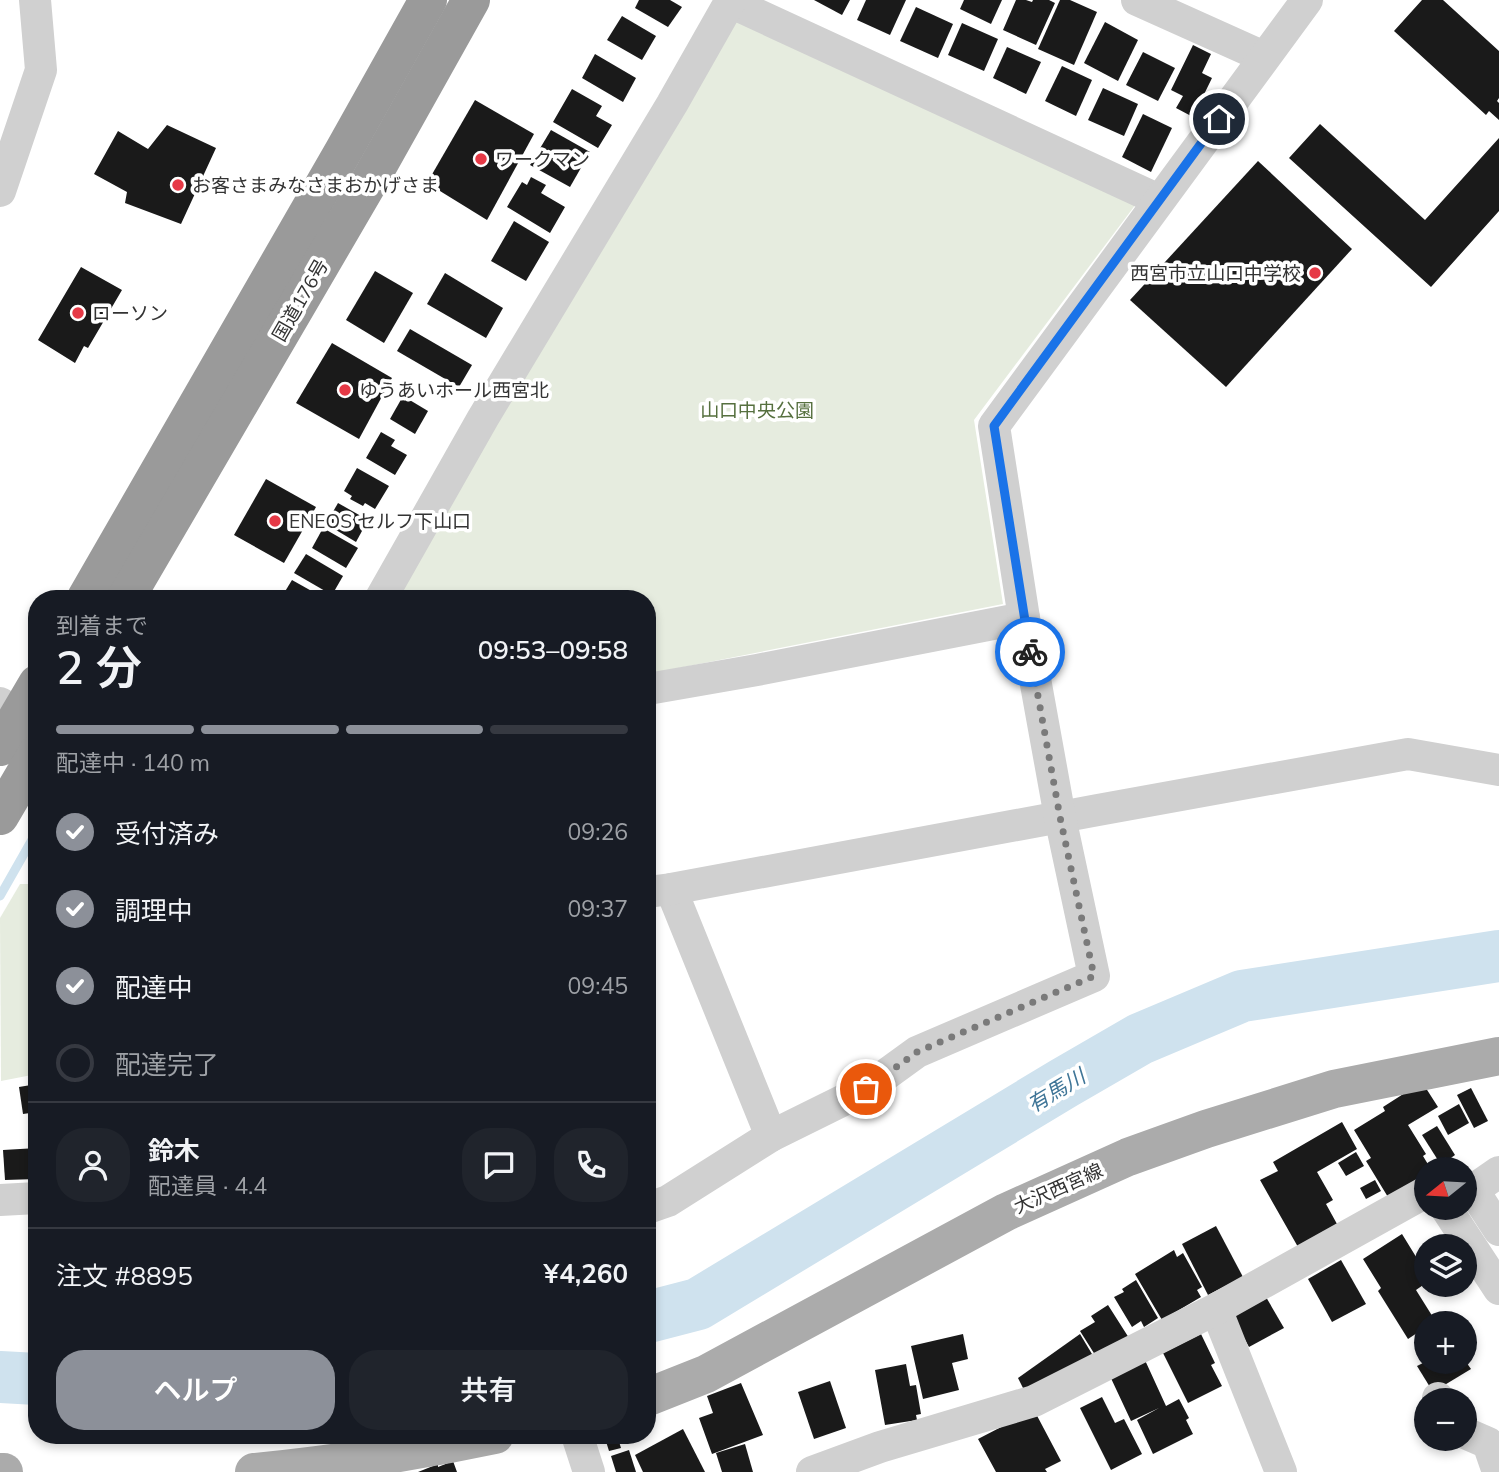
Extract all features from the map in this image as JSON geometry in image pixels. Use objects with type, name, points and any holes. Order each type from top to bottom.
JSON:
[{"type":"highway","name":"国道176号","points":[[91,590],[428,0]]},
{"type":"highway","name":"国道176号","points":[[131,590],[367,186],[471,0]]},
{"type":"highway","points":[[0,747],[23,706]]},
{"type":"highway","points":[[0,816],[28,768]]},
{"type":"main road","name":"大沢西宮線","points":[[656,1394],[706,1374],[1006,1212],[1128,1157],[1206,1129],[1334,1089],[1499,1056]]},
{"type":"main road","points":[[254,1472],[369,1458],[446,1444]]},
{"type":"street","points":[[0,191],[41,70],[35,0]]},
{"type":"street","points":[[1137,0],[1264,57]]},
{"type":"street","points":[[656,1205],[668,1201],[771,1136],[866,1089],[917,1052],[1094,976],[1060,817],[1024,618],[994,426],[1307,0]]},
{"type":"street","points":[[385,590],[483,418],[672,104],[730,1],[1159,201]]},
{"type":"street","points":[[656,688],[1024,618]]},
{"type":"street","points":[[771,1136],[659,890],[1408,754],[1499,770]]},
{"type":"street","points":[[1477,1167],[1499,1157]]},
{"type":"street","points":[[1499,1172],[1473,1190],[1499,1230]]},
{"type":"street","points":[[0,1199],[28,1198]]},
{"type":"street","points":[[812,1472],[880,1447],[1034,1401],[1216,1309],[1414,1199]]},
{"type":"street","points":[[1454,1220],[1499,1289]]},
{"type":"street","points":[[1216,1309],[1280,1472]]},
{"type":"street","points":[[1477,1438],[1488,1443],[1498,1472]]},
{"type":"street","points":[[580,1444],[589,1472]]},
{"type":"green space","name":"山口中央公園","points":[[734,17],[1136,204],[974,420],[1003,604],[656,672],[656,590],[395,590]]},
{"type":"green space","points":[[20,884],[28,884],[28,1076],[1,1081],[0,918]]},
{"type":"building","points":[[639,0],[670,0],[682,7],[668,27],[635,8]]},
{"type":"building","points":[[814,0],[850,0],[842,15]]},
{"type":"building","points":[[866,0],[906,0],[890,35],[857,20]]},
{"type":"building","points":[[964,0],[1002,0],[991,24],[960,9]]},
{"type":"building","points":[[1016,0],[1049,0],[1055,3],[1036,45],[1003,30]]},
{"type":"building","points":[[1060,0],[1070,0],[1097,12],[1074,65],[1038,49]]},
{"type":"building","points":[[1422,0],[1443,0],[1499,51],[1499,120],[1489,111],[1486,115],[1394,31]]},
{"type":"building","points":[[916,7],[953,24],[938,58],[900,41]]},
{"type":"building","points":[[622,16],[656,36],[642,60],[607,40]]},
{"type":"building","points":[[1105,22],[1138,40],[1118,81],[1084,63]]},
{"type":"building","points":[[962,23],[998,39],[984,71],[948,55]]},
{"type":"building","points":[[1193,45],[1211,54],[1202,73],[1212,78],[1193,117],[1176,108],[1183,96],[1171,90]]},
{"type":"building","points":[[1007,47],[1041,62],[1026,94],[993,78]]},
{"type":"building","points":[[1143,52],[1175,68],[1158,101],[1126,85]]},
{"type":"building","points":[[595,54],[636,78],[623,102],[582,78]]},
{"type":"building","points":[[1062,66],[1092,80],[1076,116],[1045,101]]},
{"type":"building","points":[[1103,88],[1138,104],[1124,136],[1088,120]]},
{"type":"building","points":[[572,89],[602,106],[596,116],[612,125],[598,148],[553,122]]},
{"type":"building","name":"ワークマン","points":[[475,100],[534,134],[487,220],[427,183]]},
{"type":"building","points":[[1143,114],[1172,128],[1151,172],[1122,157]]},
{"type":"building","points":[[1320,124],[1425,220],[1499,138],[1499,211],[1431,287],[1289,158]]},
{"type":"building","points":[[167,125],[216,148],[181,224],[125,203],[127,192],[94,174],[118,131],[148,149]]},
{"type":"building","points":[[551,130],[590,152],[570,187],[530,165]]},
{"type":"building","points":[[1258,161],[1352,249],[1226,387],[1130,300]]},
{"type":"building","points":[[531,177],[546,185],[541,193],[565,207],[550,233],[507,207],[522,182],[527,185]]},
{"type":"building","points":[[514,221],[549,242],[526,281],[491,261]]},
{"type":"building","points":[[81,267],[122,290],[88,348],[84,346],[75,363],[38,340]]},
{"type":"building","points":[[375,271],[413,293],[384,343],[346,320]]},
{"type":"building","points":[[445,273],[503,308],[486,338],[427,304]]},
{"type":"building","points":[[410,329],[472,365],[459,387],[397,351]]},
{"type":"building","name":"ゆうあいホール西宮北","points":[[332,343],[392,378],[359,439],[296,403]]},
{"type":"building","points":[[403,396],[428,411],[415,434],[390,419]]},
{"type":"building","points":[[381,432],[395,440],[391,446],[407,455],[395,475],[366,458]]},
{"type":"building","points":[[357,468],[389,486],[375,509],[350,499],[352,496],[344,491]]},
{"type":"building","name":"ENEOS セルフ下山口","points":[[266,479],[316,507],[284,563],[234,535]]},
{"type":"building","points":[[338,503],[368,520],[356,542],[326,524]]},
{"type":"building","points":[[323,528],[358,548],[346,568],[312,548]]},
{"type":"building","points":[[306,554],[343,576],[335,590],[323,590],[294,573]]},
{"type":"building","points":[[292,580],[310,590],[286,590]]},
{"type":"building","points":[[1422,1082],[1438,1107],[1408,1125],[1426,1154],[1424,1157],[1414,1157],[1414,1188],[1391,1202],[1366,1161],[1371,1158],[1354,1130],[1385,1111],[1383,1107]]},
{"type":"building","points":[[28,1086],[28,1113],[23,1114],[19,1087]]},
{"type":"building","points":[[1471,1088],[1488,1121],[1474,1128],[1457,1095]]},
{"type":"building","points":[[1459,1104],[1469,1123],[1448,1135],[1438,1116]]},
{"type":"building","points":[[1342,1122],[1357,1149],[1317,1172],[1333,1200],[1326,1204],[1337,1224],[1298,1247],[1260,1180],[1278,1171],[1273,1162]]},
{"type":"building","points":[[1437,1126],[1455,1155],[1436,1157],[1422,1135]]},
{"type":"building","points":[[28,1149],[28,1179],[5,1180],[3,1150]]},
{"type":"building","points":[[1356,1152],[1364,1166],[1346,1176],[1338,1163]]},
{"type":"building","points":[[1375,1180],[1381,1191],[1366,1199],[1360,1188]]},
{"type":"building","points":[[1216,1226],[1243,1277],[1208,1295],[1182,1244]]},
{"type":"building","points":[[1402,1234],[1414,1254],[1414,1297],[1420,1297],[1429,1311],[1414,1311],[1414,1335],[1408,1339],[1378,1291],[1381,1288],[1363,1259]]},
{"type":"building","points":[[1174,1250],[1177,1257],[1183,1253],[1202,1287],[1197,1290],[1201,1297],[1162,1320],[1135,1274]]},
{"type":"building","points":[[1341,1260],[1366,1304],[1332,1322],[1308,1279]]},
{"type":"building","points":[[1136,1280],[1158,1318],[1144,1327],[1141,1321],[1132,1327],[1114,1297],[1124,1292],[1122,1289]]},
{"type":"building","points":[[1266,1297],[1284,1328],[1249,1347],[1232,1316]]},
{"type":"building","points":[[1108,1305],[1129,1338],[1097,1358],[1080,1331],[1095,1322],[1091,1316]]},
{"type":"building","points":[[963,1334],[968,1359],[952,1363],[959,1390],[923,1399],[911,1346]]},
{"type":"building","points":[[1080,1334],[1095,1359],[1026,1394],[1018,1378]]},
{"type":"building","points":[[1201,1334],[1215,1363],[1211,1365],[1222,1386],[1188,1403],[1163,1353]]},
{"type":"building","points":[[1144,1358],[1166,1406],[1179,1399],[1189,1418],[1186,1420],[1193,1434],[1153,1454],[1137,1420],[1159,1408],[1131,1421],[1109,1374]]},
{"type":"building","points":[[906,1364],[910,1386],[916,1385],[921,1414],[916,1415],[917,1420],[885,1425],[875,1370]]},
{"type":"building","points":[[1422,1374],[1463,1374],[1440,1388],[1431,1388]]},
{"type":"building","points":[[830,1381],[846,1428],[814,1439],[798,1392]]},
{"type":"building","points":[[741,1383],[763,1435],[712,1454],[699,1418],[713,1413],[707,1396]]},
{"type":"building","points":[[1102,1397],[1115,1423],[1124,1419],[1142,1454],[1111,1470],[1080,1408]]},
{"type":"building","points":[[1034,1410],[1061,1461],[1045,1469],[1047,1472],[996,1472],[978,1439]]},
{"type":"building","points":[[683,1429],[705,1472],[643,1472],[635,1455]]},
{"type":"building","points":[[607,1444],[620,1444],[621,1448],[609,1451]]},
{"type":"building","points":[[745,1444],[753,1472],[722,1472],[716,1453]]},
{"type":"building","points":[[629,1450],[636,1472],[616,1472],[611,1456]]},
{"type":"building","points":[[453,1461],[457,1472],[418,1472],[438,1464],[438,1467]]},
{"type":"waterway","points":[[0,896],[28,847]]},
{"type":"waterway","name":"有馬川","points":[[656,1315],[698,1304],[1140,1039],[1242,996],[1499,956]]},
{"type":"waterway","name":"有馬川","points":[[0,1377],[28,1379]]},
{"type":"way so far","points":[[866,1089],[917,1052],[1094,976],[1060,817],[1030,652]]},
{"type":"place","name":"ワークマン","points":[[481,159]]},
{"type":"place","name":"お客さまみなさまおかげさま","points":[[178,185]]},
{"type":"place","name":"西宮市立山口中学校","points":[[1315,273]]},
{"type":"place","name":"ローソン","points":[[78,313]]},
{"type":"place","name":"ゆうあいホール西宮北","points":[[345,390]]},
{"type":"place","name":"ENEOS セルフ下山口","points":[[275,521]]},
{"type":"route","points":[[1030,652],[994,426],[1219,119]]}]
